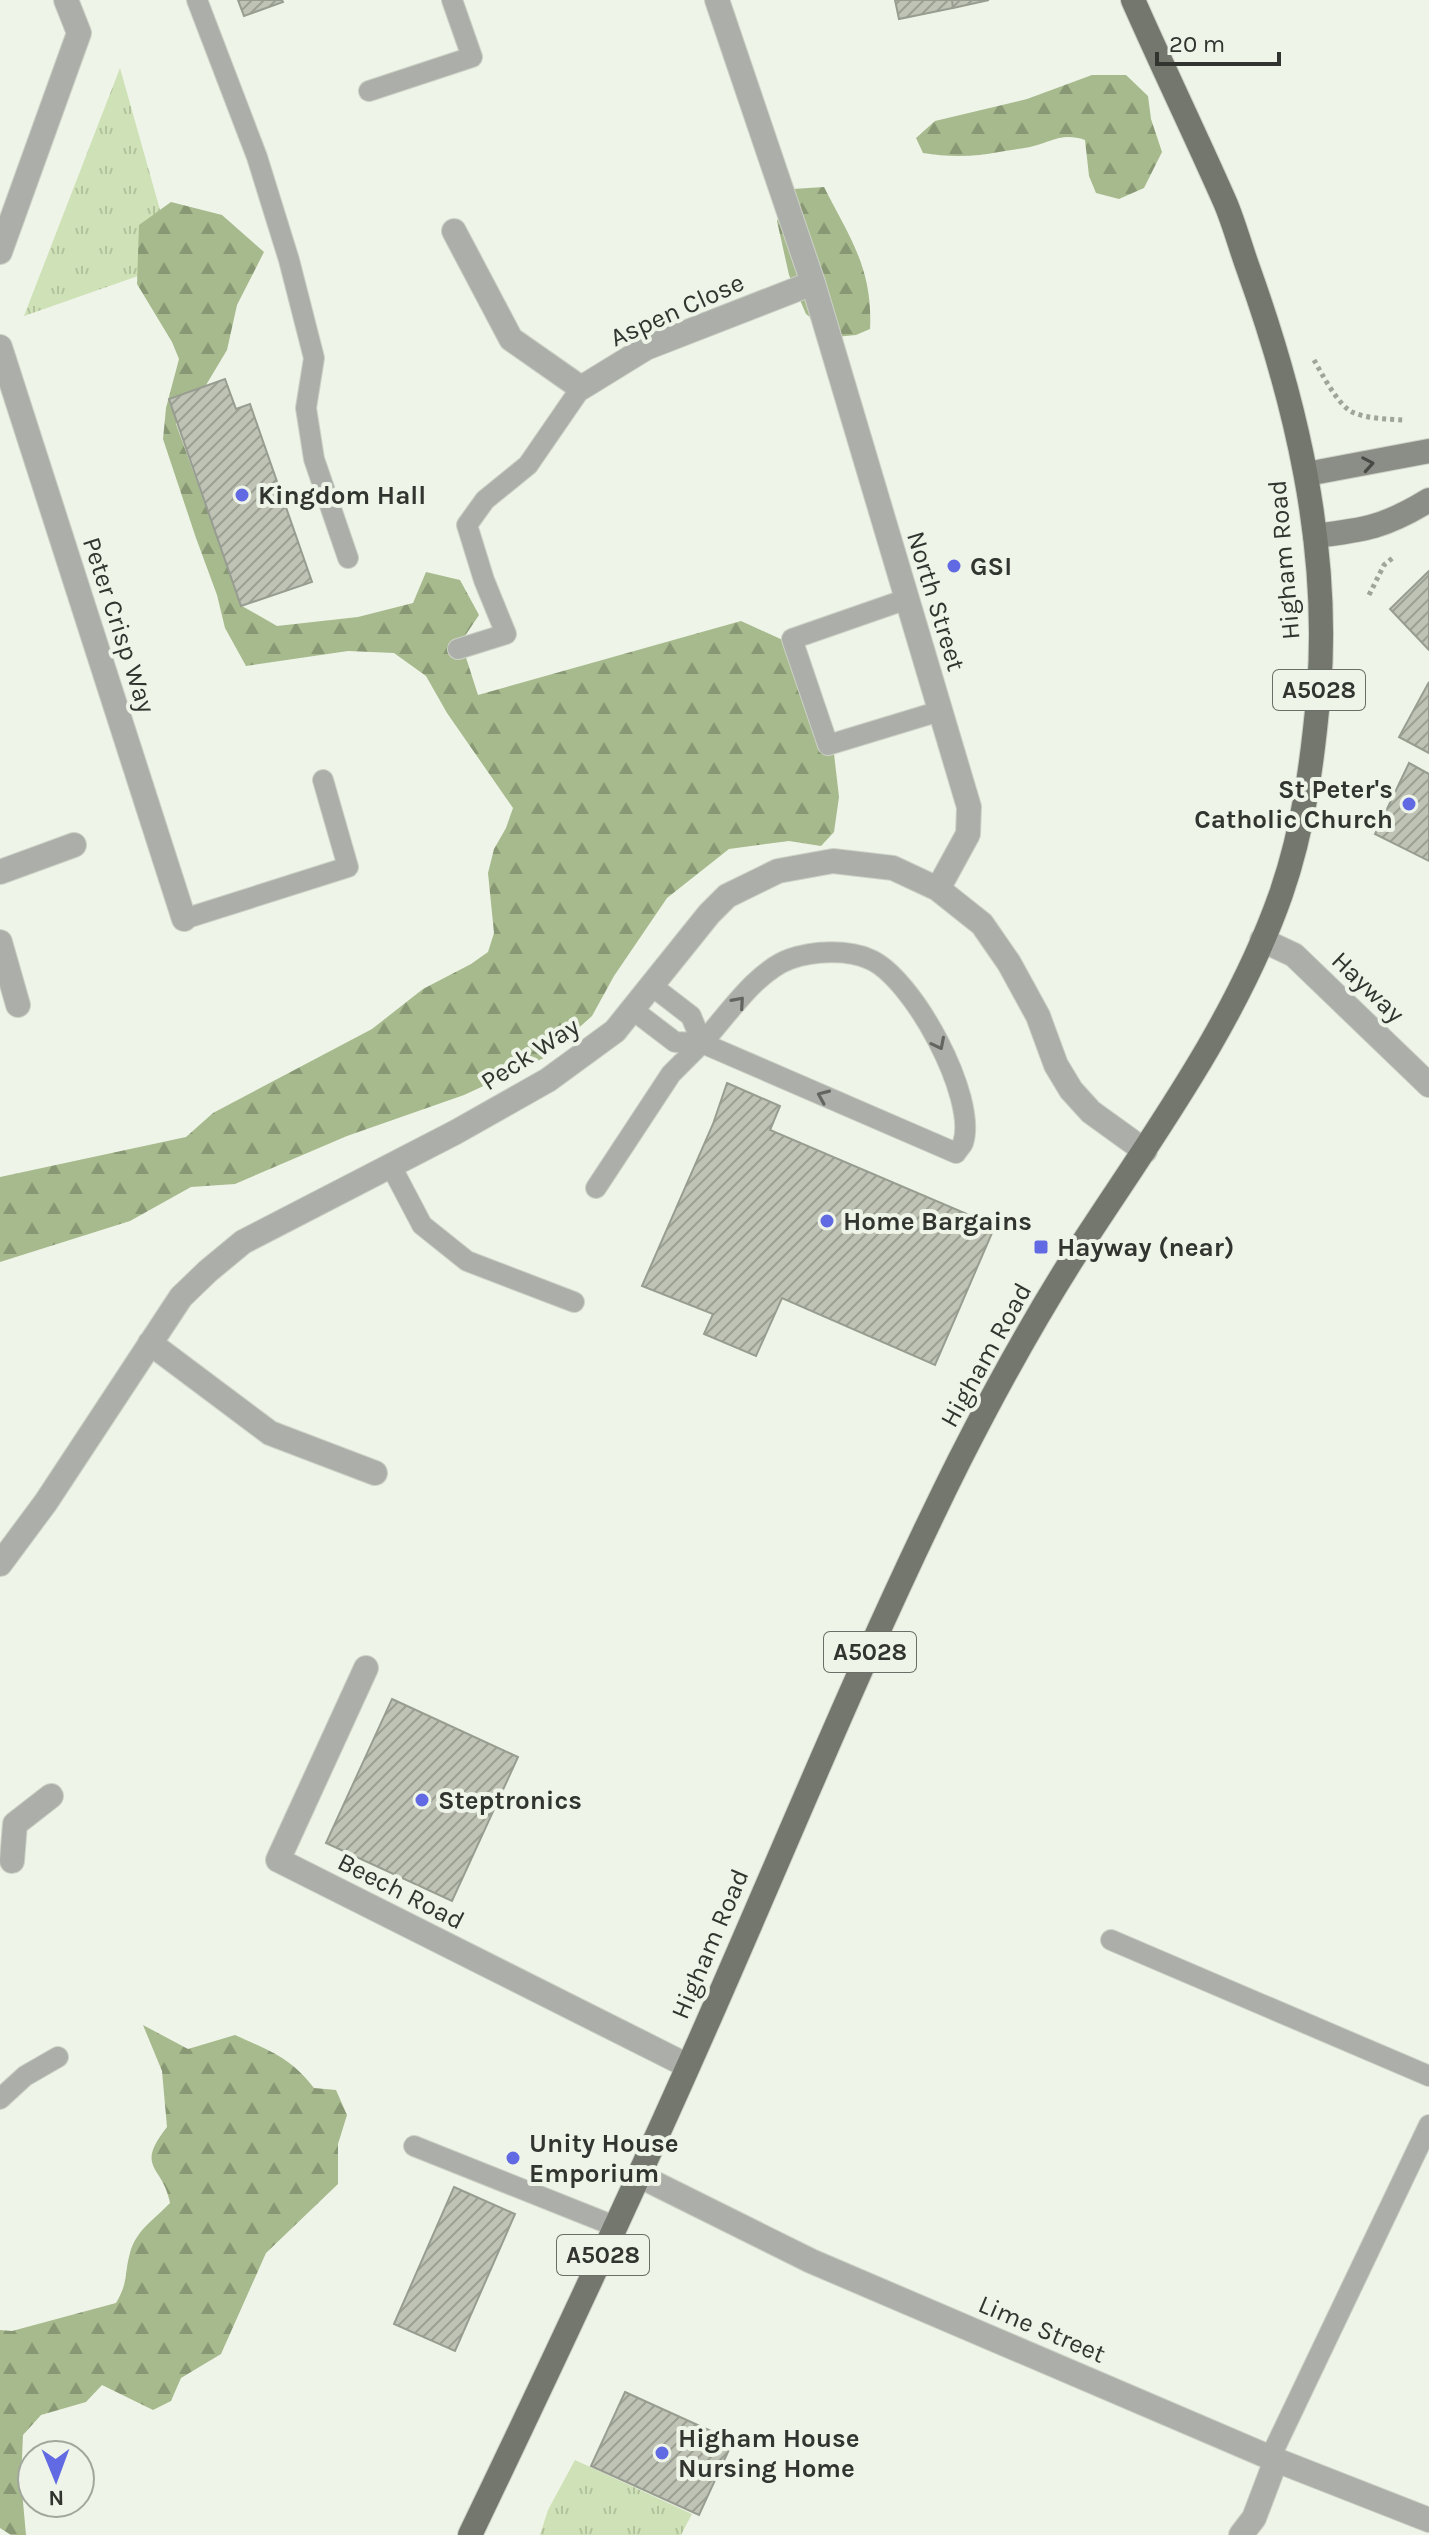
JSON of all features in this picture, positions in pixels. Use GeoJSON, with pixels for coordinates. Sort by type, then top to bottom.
{"type":"FeatureCollection","features":[{"type":"Feature","properties":{"kind":"main road","name":"Higham Road"},"geometry":{"type":"LineString","coordinates":[[470,2535],[617,2227],[784,1844],[959,1462],[1005,1372],[1204,1053],[1262,940],[1296,843],[1311,762],[1321,627],[1321,598],[1307,474],[1269,324],[1226,204],[1133,0]]}},
{"type":"Feature","properties":{"kind":"main road"},"geometry":{"type":"LineString","coordinates":[[1307,474],[1429,451]]}},
{"type":"Feature","properties":{"kind":"main road"},"geometry":{"type":"LineString","coordinates":[[1315,536],[1368,529],[1391,522],[1429,500]]}},
{"type":"Feature","properties":{"kind":"street"},"geometry":{"type":"LineString","coordinates":[[0,252],[79,33],[66,0]]}},
{"type":"Feature","properties":{"kind":"street","name":"North Street"},"geometry":{"type":"LineString","coordinates":[[717,0],[813,283],[969,807],[968,834],[938,889]]}},
{"type":"Feature","properties":{"kind":"street"},"geometry":{"type":"LineString","coordinates":[[454,231],[511,339],[581,388]]}},
{"type":"Feature","properties":{"kind":"street","name":"Aspen Close"},"geometry":{"type":"LineString","coordinates":[[581,388],[646,348],[813,283]]}},
{"type":"Feature","properties":{"kind":"street","name":"Peter Crisp Way"},"geometry":{"type":"LineString","coordinates":[[0,347],[184,919]]}},
{"type":"Feature","properties":{"kind":"street"},"geometry":{"type":"LineString","coordinates":[[0,872],[74,845]]}},
{"type":"Feature","properties":{"kind":"street","name":"Peck Way"},"geometry":{"type":"LineString","coordinates":[[0,1564],[46,1502],[181,1297],[243,1242],[548,1080],[615,1031],[727,896],[778,871],[833,861],[893,868],[938,889]]}},
{"type":"Feature","properties":{"kind":"street"},"geometry":{"type":"LineString","coordinates":[[938,889],[982,924],[1009,963],[1038,1016],[1056,1065],[1071,1090],[1091,1112],[1145,1151]]}},
{"type":"Feature","properties":{"kind":"street","name":"Hayway"},"geometry":{"type":"LineString","coordinates":[[1262,940],[1294,955],[1429,1085]]}},
{"type":"Feature","properties":{"kind":"street"},"geometry":{"type":"LineString","coordinates":[[0,942],[18,1005]]}},
{"type":"Feature","properties":{"kind":"street"},"geometry":{"type":"LineString","coordinates":[[150,1343],[270,1433],[375,1473]]}},
{"type":"Feature","properties":{"kind":"street","name":"Beech Road"},"geometry":{"type":"LineString","coordinates":[[366,1668],[278,1860],[688,2066]]}},
{"type":"Feature","properties":{"kind":"street"},"geometry":{"type":"LineString","coordinates":[[12,1861],[7,1818],[51,1796]]}},
{"type":"Feature","properties":{"kind":"street","name":"Lime Street"},"geometry":{"type":"LineString","coordinates":[[640,2176],[811,2261],[1273,2459],[1429,2520]]}},
{"type":"Feature","properties":{"kind":"street"},"geometry":{"type":"LineString","coordinates":[[1241,2535],[1254,2518],[1273,2459]]}},
{"type":"Feature","properties":{"kind":"lane"},"geometry":{"type":"LineString","coordinates":[[197,0],[257,157],[289,260],[314,358],[306,408],[314,459],[348,558]]}},
{"type":"Feature","properties":{"kind":"lane"},"geometry":{"type":"LineString","coordinates":[[369,91],[472,57],[452,0]]}},
{"type":"Feature","properties":{"kind":"lane"},"geometry":{"type":"LineString","coordinates":[[458,649],[506,634],[484,580],[467,525],[485,500],[528,465],[581,388]]}},
{"type":"Feature","properties":{"kind":"lane"},"geometry":{"type":"LineString","coordinates":[[907,599],[792,639],[828,745],[940,711]]}},
{"type":"Feature","properties":{"kind":"lane"},"geometry":{"type":"LineString","coordinates":[[184,919],[348,867],[323,780]]}},
{"type":"Feature","properties":{"kind":"lane"},"geometry":{"type":"LineString","coordinates":[[596,1188],[671,1074],[702,1043],[760,977],[790,959],[832,952],[870,959],[901,982],[936,1037],[954,1074],[963,1115],[963,1142],[956,1153],[702,1043],[675,1042],[633,1010]]}},
{"type":"Feature","properties":{"kind":"lane"},"geometry":{"type":"LineString","coordinates":[[652,986],[691,1016],[702,1043]]}},
{"type":"Feature","properties":{"kind":"lane"},"geometry":{"type":"LineString","coordinates":[[391,1166],[422,1225],[467,1261],[574,1302]]}},
{"type":"Feature","properties":{"kind":"lane"},"geometry":{"type":"LineString","coordinates":[[1111,1940],[1429,2076]]}},
{"type":"Feature","properties":{"kind":"lane"},"geometry":{"type":"LineString","coordinates":[[0,2099],[25,2076],[58,2057]]}},
{"type":"Feature","properties":{"kind":"lane"},"geometry":{"type":"LineString","coordinates":[[1273,2459],[1429,2125]]}},
{"type":"Feature","properties":{"kind":"lane"},"geometry":{"type":"LineString","coordinates":[[414,2146],[617,2227]]}},
{"type":"Feature","properties":{"kind":"path"},"geometry":{"type":"LineString","coordinates":[[1369,595],[1384,565],[1405,548]]}},
{"type":"Feature","properties":{"kind":"green space"},"geometry":{"type":"Polygon","coordinates":[[[120,68],[175,263],[24,316],[120,68]]]}},
{"type":"Feature","properties":{"kind":"green space"},"geometry":{"type":"Polygon","coordinates":[[[1092,75],[1126,75],[1148,96],[1151,119],[1162,152],[1144,188],[1119,199],[1096,193],[1089,176],[1085,140],[1063,137],[1026,148],[961,156],[923,153],[916,138],[935,121],[1027,99],[1092,75]]]}},
{"type":"Feature","properties":{"kind":"green space"},"geometry":{"type":"Polygon","coordinates":[[[824,187],[858,255],[868,289],[870,329],[856,335],[835,337],[806,314],[789,275],[777,221],[793,189],[824,187]]]}},
{"type":"Feature","properties":{"kind":"green space"},"geometry":{"type":"Polygon","coordinates":[[[171,202],[222,215],[264,252],[237,305],[227,350],[206,385],[183,405],[176,424],[242,606],[277,626],[358,617],[413,603],[426,572],[460,580],[479,615],[461,642],[478,695],[741,621],[785,641],[808,668],[830,719],[839,797],[834,832],[821,846],[789,841],[729,849],[667,898],[614,976],[592,1016],[546,1057],[464,1095],[347,1136],[235,1184],[191,1187],[130,1221],[0,1262],[0,1177],[186,1137],[213,1113],[372,1029],[423,989],[471,964],[488,952],[494,933],[488,873],[494,849],[513,808],[447,713],[426,676],[394,653],[348,651],[246,666],[225,628],[217,595],[163,439],[166,408],[179,359],[137,284],[139,225],[171,202]]]}},
{"type":"Feature","properties":{"kind":"green space"},"geometry":{"type":"Polygon","coordinates":[[[143,2025],[188,2049],[235,2035],[288,2062],[314,2088],[336,2090],[347,2115],[338,2144],[338,2184],[266,2253],[221,2354],[181,2378],[171,2401],[153,2410],[102,2385],[86,2402],[41,2415],[23,2439],[16,2439],[16,2519],[25,2519],[26,2535],[11,2535],[0,2528],[0,2330],[12,2331],[116,2303],[123,2289],[133,2245],[146,2226],[170,2203],[152,2159],[157,2141],[167,2127],[162,2071],[143,2025]]]}},
{"type":"Feature","properties":{"kind":"green space"},"geometry":{"type":"Polygon","coordinates":[[[575,2460],[692,2514],[681,2535],[540,2535],[548,2510],[575,2460]]]}},
{"type":"Feature","properties":{"kind":"building"},"geometry":{"type":"Polygon","coordinates":[[[238,0],[282,0],[283,2],[244,16],[238,0]]]}},
{"type":"Feature","properties":{"kind":"building"},"geometry":{"type":"Polygon","coordinates":[[[895,0],[952,0],[953,8],[899,19],[895,0]]]}},
{"type":"Feature","properties":{"kind":"building"},"geometry":{"type":"Polygon","coordinates":[[[952,0],[989,0],[953,8],[952,0]]]}},
{"type":"Feature","properties":{"kind":"building","name":"Kingdom Hall"},"geometry":{"type":"Polygon","coordinates":[[[225,379],[236,409],[250,404],[312,582],[241,606],[169,399],[225,379]]]}},
{"type":"Feature","properties":{"kind":"building"},"geometry":{"type":"Polygon","coordinates":[[[1429,571],[1429,650],[1390,609],[1429,571]]]}},
{"type":"Feature","properties":{"kind":"building"},"geometry":{"type":"Polygon","coordinates":[[[1429,682],[1429,753],[1399,737],[1429,682]]]}},
{"type":"Feature","properties":{"kind":"building","name":"St Peter's Catholic Church"},"geometry":{"type":"Polygon","coordinates":[[[1409,763],[1429,774],[1429,861],[1375,834],[1409,763]]]}},
{"type":"Feature","properties":{"kind":"building","name":"Home Bargains"},"geometry":{"type":"Polygon","coordinates":[[[727,1083],[780,1106],[770,1130],[995,1226],[935,1365],[782,1298],[756,1356],[704,1334],[713,1314],[642,1286],[713,1124],[727,1083]]]}},
{"type":"Feature","properties":{"kind":"building","name":"Steptronics"},"geometry":{"type":"Polygon","coordinates":[[[392,1699],[518,1757],[452,1901],[326,1843],[392,1699]]]}},
{"type":"Feature","properties":{"kind":"building"},"geometry":{"type":"Polygon","coordinates":[[[454,2187],[515,2214],[455,2351],[394,2324],[454,2187]]]}},
{"type":"Feature","properties":{"kind":"building","name":"Higham House Nursing Home"},"geometry":{"type":"Polygon","coordinates":[[[625,2392],[733,2441],[699,2515],[591,2466],[625,2392]]]}},
{"type":"Feature","properties":{"kind":"place","name":"Kingdom Hall"},"geometry":{"type":"Point","coordinates":[242,495]}},
{"type":"Feature","properties":{"kind":"place","name":"GSI"},"geometry":{"type":"Point","coordinates":[954,566]}},
{"type":"Feature","properties":{"kind":"place","name":"St Peter's Catholic Church"},"geometry":{"type":"Point","coordinates":[1409,804]}},
{"type":"Feature","properties":{"kind":"place","name":"Home Bargains"},"geometry":{"type":"Point","coordinates":[827,1221]}},
{"type":"Feature","properties":{"kind":"place","name":"Hayway (near)"},"geometry":{"type":"Point","coordinates":[1041,1247]}},
{"type":"Feature","properties":{"kind":"place","name":"Steptronics"},"geometry":{"type":"Point","coordinates":[422,1800]}},
{"type":"Feature","properties":{"kind":"place","name":"Unity House Emporium"},"geometry":{"type":"Point","coordinates":[513,2158]}},
{"type":"Feature","properties":{"kind":"place","name":"Higham House Nursing Home"},"geometry":{"type":"Point","coordinates":[662,2453]}}]}
